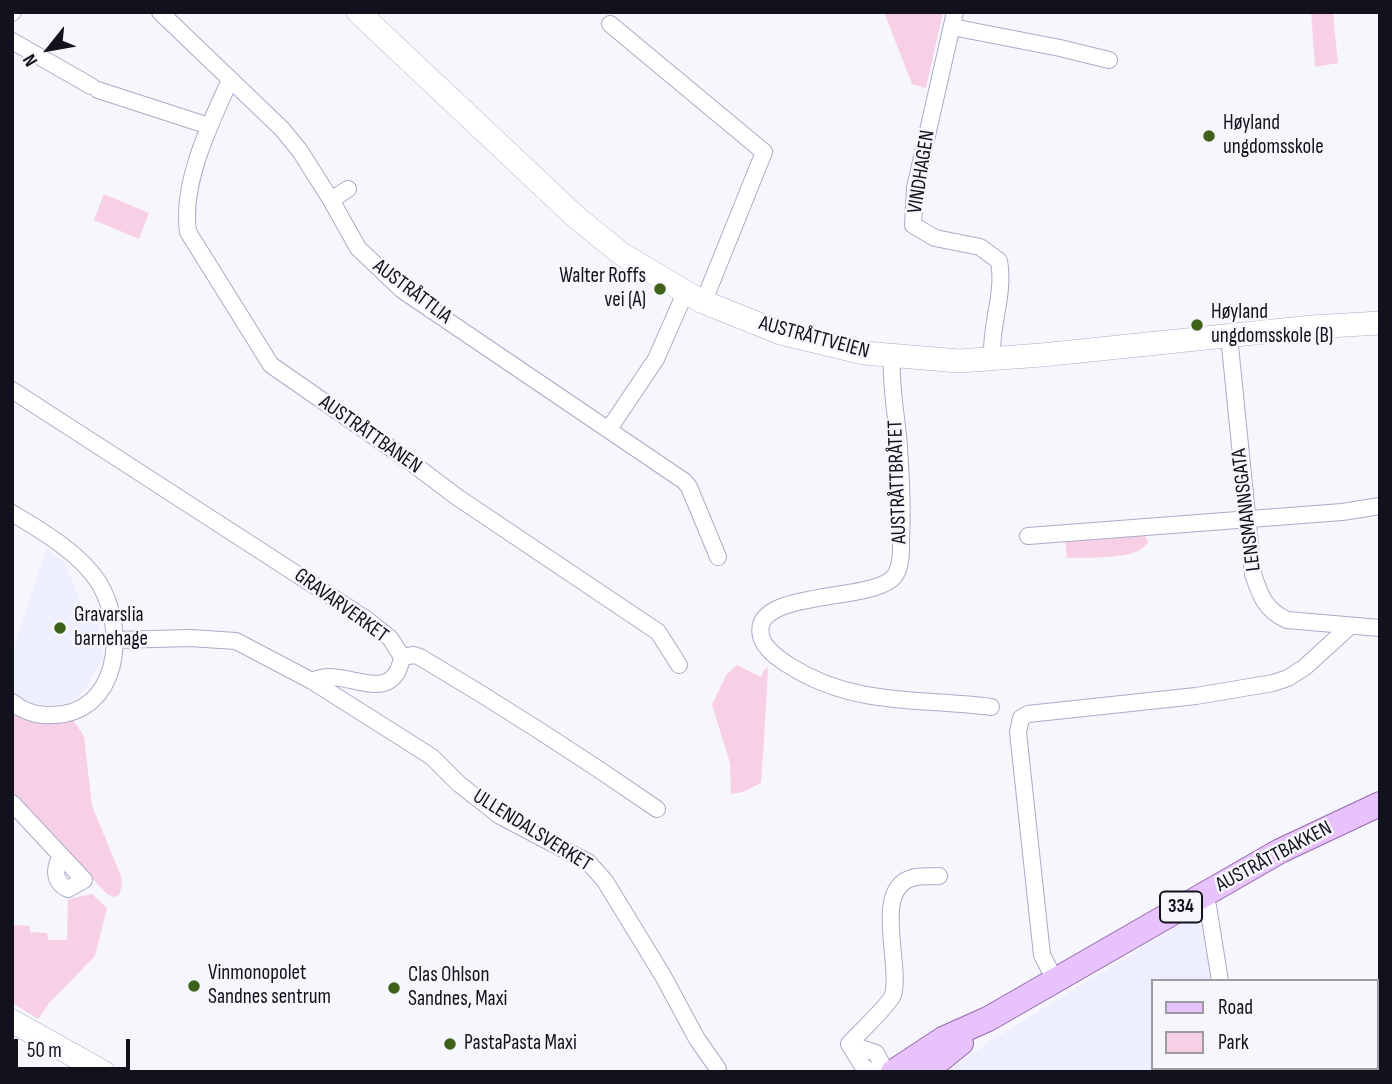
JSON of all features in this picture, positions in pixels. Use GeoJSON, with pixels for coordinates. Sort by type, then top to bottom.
{"type":"FeatureCollection","features":[{"type":"Feature","properties":{"kind":"main road","name":"AUSTRÅTTVEIEN"},"geometry":{"type":"LineString","coordinates":[[358,12],[577,218],[623,255],[693,297],[800,339],[837,349],[892,357],[959,361],[1312,327],[1380,323]]}},
{"type":"Feature","properties":{"kind":"main road","name":"AUSTRÅTTBAKKEN"},"geometry":{"type":"LineString","coordinates":[[893,1072],[943,1039],[988,1019],[1280,851],[1380,804]]}},
{"type":"Feature","properties":{"kind":"main road","name":"AUSTRÅTTBAKKEN"},"geometry":{"type":"LineString","coordinates":[[925,1072],[988,1019]]}},
{"type":"Feature","properties":{"kind":"main road"},"geometry":{"type":"LineString","coordinates":[[12,1021],[103,1072]]}},
{"type":"Feature","properties":{"kind":"main road"},"geometry":{"type":"LineString","coordinates":[[12,1031],[75,1072]]}},
{"type":"Feature","properties":{"kind":"street"},"geometry":{"type":"LineString","coordinates":[[160,12],[230,80]]}},
{"type":"Feature","properties":{"kind":"street"},"geometry":{"type":"LineString","coordinates":[[953,19],[1109,60]]}},
{"type":"Feature","properties":{"kind":"street","name":"VINDHAGEN"},"geometry":{"type":"LineString","coordinates":[[953,19],[915,187],[914,225],[934,238],[980,247],[999,261],[1002,282],[993,322],[992,359]]}},
{"type":"Feature","properties":{"kind":"street"},"geometry":{"type":"LineString","coordinates":[[609,429],[693,297],[708,291],[764,152],[610,24]]}},
{"type":"Feature","properties":{"kind":"street"},"geometry":{"type":"LineString","coordinates":[[12,41],[95,88],[209,126]]}},
{"type":"Feature","properties":{"kind":"street","name":"AUSTRÅTTBANEN"},"geometry":{"type":"LineString","coordinates":[[230,80],[209,126],[187,200],[188,232],[271,365],[457,497],[658,632],[679,665]]}},
{"type":"Feature","properties":{"kind":"street","name":"AUSTRÅTTLIA"},"geometry":{"type":"LineString","coordinates":[[230,80],[282,128],[300,151],[358,248],[402,290],[684,481],[718,557]]}},
{"type":"Feature","properties":{"kind":"street"},"geometry":{"type":"LineString","coordinates":[[331,200],[348,189]]}},
{"type":"Feature","properties":{"kind":"street","name":"LENSMANNSGATA"},"geometry":{"type":"LineString","coordinates":[[1229,336],[1253,573],[1266,606],[1274,614],[1287,620],[1380,628]]}},
{"type":"Feature","properties":{"kind":"street","name":"AUSTRÅTTBRÅTET"},"geometry":{"type":"LineString","coordinates":[[892,357],[902,528],[900,564],[895,576],[880,587],[799,601],[777,609],[761,625],[761,636],[777,658],[809,678],[849,693],[991,707]]}},
{"type":"Feature","properties":{"kind":"street","name":"GRAVARVERKET"},"geometry":{"type":"LineString","coordinates":[[12,390],[366,619],[390,638],[402,657],[396,673],[381,684],[369,685],[326,677],[312,681],[236,641],[190,638],[116,640]]}},
{"type":"Feature","properties":{"kind":"street"},"geometry":{"type":"LineString","coordinates":[[1028,536],[1342,512],[1380,506]]}},
{"type":"Feature","properties":{"kind":"street"},"geometry":{"type":"LineString","coordinates":[[12,513],[42,531],[87,567],[108,602],[116,640],[114,662],[108,679],[90,702],[70,715],[43,716],[20,709],[12,702]]}},
{"type":"Feature","properties":{"kind":"street"},"geometry":{"type":"LineString","coordinates":[[1055,980],[1042,954],[1018,732],[1021,718],[1028,714],[1196,696],[1273,683],[1288,678],[1305,667],[1350,626]]}},
{"type":"Feature","properties":{"kind":"street"},"geometry":{"type":"LineString","coordinates":[[402,657],[420,657],[491,699],[657,809]]}},
{"type":"Feature","properties":{"kind":"street","name":"ULLENDALSVERKET"},"geometry":{"type":"LineString","coordinates":[[312,681],[432,757],[459,784],[500,816],[588,862],[605,881],[663,976],[697,1039],[718,1069]]}},
{"type":"Feature","properties":{"kind":"street"},"geometry":{"type":"LineString","coordinates":[[12,803],[83,880]]}},
{"type":"Feature","properties":{"kind":"street"},"geometry":{"type":"LineString","coordinates":[[849,1044],[892,999],[896,984],[889,922],[892,905],[901,884],[912,878],[939,876]]}},
{"type":"Feature","properties":{"kind":"street"},"geometry":{"type":"LineString","coordinates":[[1208,906],[1220,979]]}},
{"type":"Feature","properties":{"kind":"street"},"geometry":{"type":"LineString","coordinates":[[849,1044],[862,1065],[870,1072]]}},
{"type":"Feature","properties":{"kind":"street"},"geometry":{"type":"LineString","coordinates":[[849,1044],[876,1053],[886,1072]]}},
{"type":"Feature","properties":{"kind":"shaded area","name":"Gravarslia barnehage"},"geometry":{"type":"Polygon","coordinates":[[[46,548],[65,563],[84,612],[96,610],[104,656],[84,691],[68,703],[48,706],[25,701],[12,692],[12,644],[15,643],[46,548]]]}},
{"type":"Feature","properties":{"kind":"shaded area"},"geometry":{"type":"Polygon","coordinates":[[[1200,912],[1207,915],[1216,979],[1150,979],[1150,1070],[1229,1072],[947,1072],[990,1041],[1200,912]]]}},
{"type":"Feature","properties":{"kind":"green space"},"geometry":{"type":"Polygon","coordinates":[[[884,12],[943,12],[926,88],[912,84],[884,12]]]}},
{"type":"Feature","properties":{"kind":"green space"},"geometry":{"type":"Polygon","coordinates":[[[1311,12],[1333,12],[1338,63],[1315,67],[1311,12]]]}},
{"type":"Feature","properties":{"kind":"green space"},"geometry":{"type":"Polygon","coordinates":[[[104,194],[149,213],[139,239],[94,220],[104,194]]]}},
{"type":"Feature","properties":{"kind":"green space"},"geometry":{"type":"Polygon","coordinates":[[[1139,534],[1146,537],[1148,542],[1134,552],[1111,557],[1067,558],[1065,540],[1139,534]]]}},
{"type":"Feature","properties":{"kind":"green space"},"geometry":{"type":"Polygon","coordinates":[[[737,665],[761,677],[768,667],[761,783],[743,792],[731,794],[730,763],[712,705],[726,675],[737,665]]]}},
{"type":"Feature","properties":{"kind":"green space"},"geometry":{"type":"Polygon","coordinates":[[[12,710],[42,721],[73,720],[84,736],[92,806],[121,876],[119,895],[114,897],[107,894],[12,794],[12,710]]]}},
{"type":"Feature","properties":{"kind":"green space"},"geometry":{"type":"Polygon","coordinates":[[[92,894],[107,908],[95,956],[50,1002],[38,1019],[12,1003],[12,925],[30,926],[30,932],[47,933],[48,940],[67,940],[68,899],[92,894]]]}},
{"type":"Feature","properties":{"kind":"place","name":"Høyland ungdomsskole"},"geometry":{"type":"Point","coordinates":[1209,136]}},
{"type":"Feature","properties":{"kind":"place","name":"Walter Roffs vei (A)"},"geometry":{"type":"Point","coordinates":[660,289]}},
{"type":"Feature","properties":{"kind":"place","name":"Høyland ungdomsskole (B)"},"geometry":{"type":"Point","coordinates":[1197,325]}},
{"type":"Feature","properties":{"kind":"place","name":"Gravarslia barnehage"},"geometry":{"type":"Point","coordinates":[60,628]}},
{"type":"Feature","properties":{"kind":"place","name":"Vinmonopolet Sandnes sentrum"},"geometry":{"type":"Point","coordinates":[194,986]}},
{"type":"Feature","properties":{"kind":"place","name":"Clas Ohlson Sandnes, Maxi"},"geometry":{"type":"Point","coordinates":[394,988]}},
{"type":"Feature","properties":{"kind":"place","name":"PastaPasta Maxi"},"geometry":{"type":"Point","coordinates":[450,1044]}}]}
